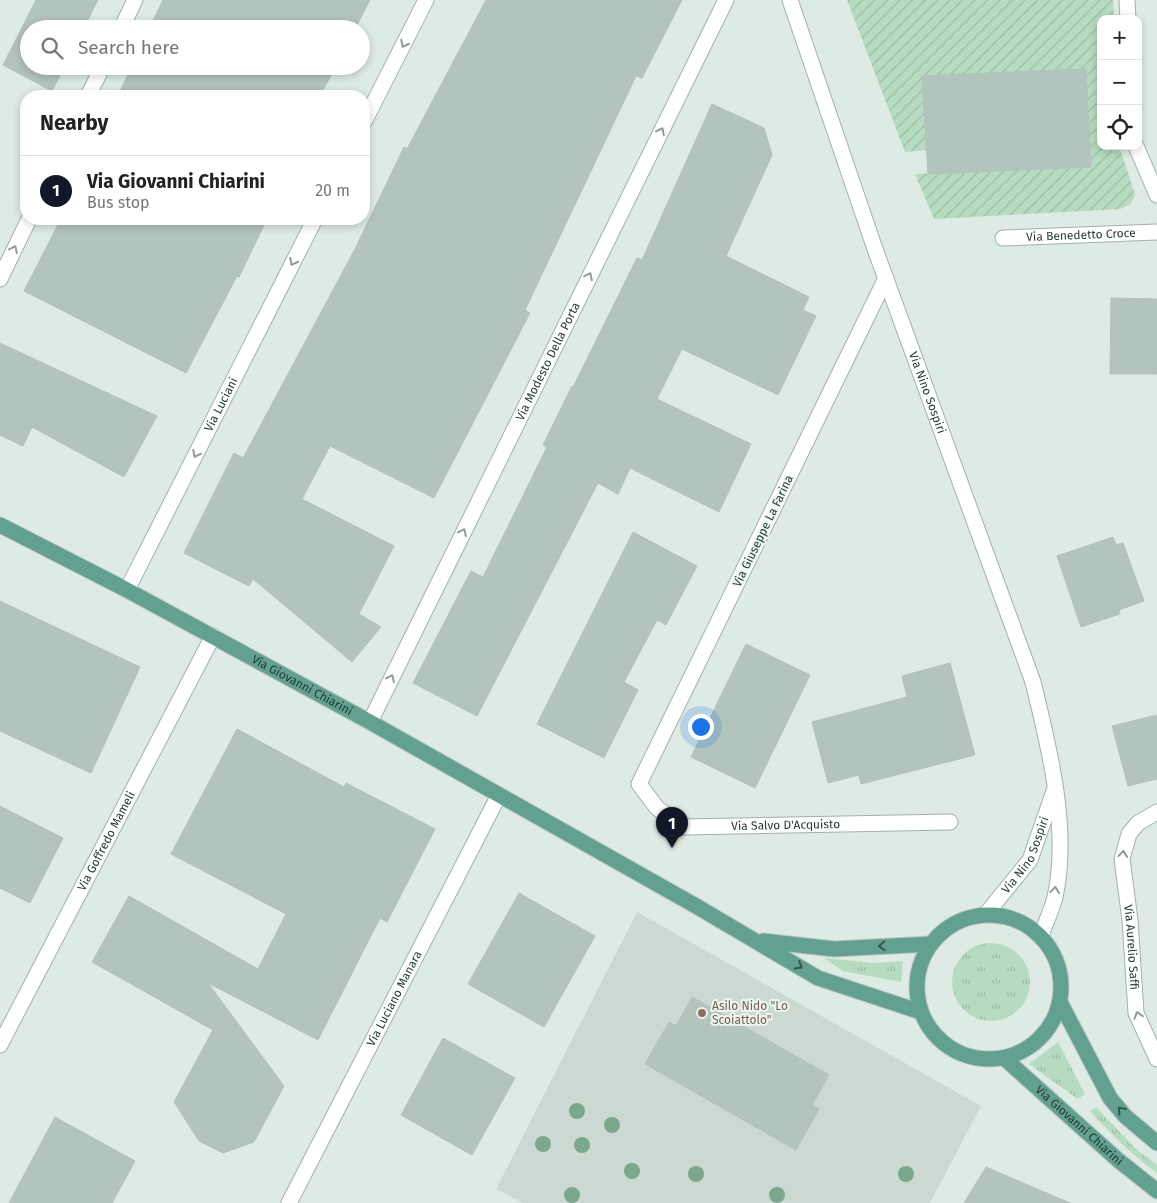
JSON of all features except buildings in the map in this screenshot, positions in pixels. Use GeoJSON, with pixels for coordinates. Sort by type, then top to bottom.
{"type":"FeatureCollection","features":[{"type":"Feature","properties":{"kind":"main road","name":"Via Giovanni Chiarini"},"geometry":{"type":"LineString","coordinates":[[0,525],[127,590],[370,722],[758,941],[818,978],[922,1012]]}},
{"type":"Feature","properties":{"kind":"main road"},"geometry":{"type":"LineString","coordinates":[[986,914],[1006,917],[1025,924],[1041,936],[1052,951],[1059,967],[1062,984],[1060,1002],[1055,1018],[1046,1032],[1027,1048],[1004,1058],[975,1057],[948,1046],[928,1025],[922,1012],[917,989],[920,965],[931,944],[946,929],[965,919],[986,914]]}},
{"type":"Feature","properties":{"kind":"main road","name":"Via Giovanni Chiarini"},"geometry":{"type":"LineString","coordinates":[[758,941],[834,949],[931,944]]}},
{"type":"Feature","properties":{"kind":"main road"},"geometry":{"type":"LineString","coordinates":[[1060,1002],[1110,1098],[1125,1116],[1157,1143]]}},
{"type":"Feature","properties":{"kind":"main road","name":"Via Giovanni Chiarini"},"geometry":{"type":"LineString","coordinates":[[1004,1058],[1118,1160],[1157,1191]]}},
{"type":"Feature","properties":{"kind":"street"},"geometry":{"type":"LineString","coordinates":[[125,20],[134,0]]}},
{"type":"Feature","properties":{"kind":"street"},"geometry":{"type":"LineString","coordinates":[[370,110],[426,0]]}},
{"type":"Feature","properties":{"kind":"street","name":"Via Modesto Della Porta"},"geometry":{"type":"LineString","coordinates":[[370,722],[726,0]]}},
{"type":"Feature","properties":{"kind":"street","name":"Via Nino Sospiri"},"geometry":{"type":"LineString","coordinates":[[790,0],[886,278],[1027,663],[1041,716],[1055,788],[1059,847],[1055,896],[1041,936]]}},
{"type":"Feature","properties":{"kind":"street"},"geometry":{"type":"LineString","coordinates":[[1127,0],[1128,15]]}},
{"type":"Feature","properties":{"kind":"street"},"geometry":{"type":"LineString","coordinates":[[91,90],[98,75]]}},
{"type":"Feature","properties":{"kind":"street"},"geometry":{"type":"LineString","coordinates":[[1138,150],[1157,195]]}},
{"type":"Feature","properties":{"kind":"street"},"geometry":{"type":"LineString","coordinates":[[0,279],[26,225]]}},
{"type":"Feature","properties":{"kind":"street","name":"Via Luciani"},"geometry":{"type":"LineString","coordinates":[[127,590],[312,225]]}},
{"type":"Feature","properties":{"kind":"street","name":"Via Benedetto Croce"},"geometry":{"type":"LineString","coordinates":[[1003,238],[1157,232]]}},
{"type":"Feature","properties":{"kind":"street","name":"Via Giuseppe La Farina"},"geometry":{"type":"LineString","coordinates":[[639,784],[886,278]]}},
{"type":"Feature","properties":{"kind":"street","name":"Via Goffredo Mameli"},"geometry":{"type":"LineString","coordinates":[[0,1045],[213,636]]}},
{"type":"Feature","properties":{"kind":"street","name":"Via Salvo D'Acquisto"},"geometry":{"type":"LineString","coordinates":[[639,784],[657,808],[683,827],[950,822]]}},
{"type":"Feature","properties":{"kind":"street","name":"Via Nino Sospiri"},"geometry":{"type":"LineString","coordinates":[[986,914],[1030,860],[1055,788]]}},
{"type":"Feature","properties":{"kind":"street","name":"Via Luciano Manara"},"geometry":{"type":"LineString","coordinates":[[289,1203],[499,795]]}},
{"type":"Feature","properties":{"kind":"street","name":"Via Aurelio Saffi"},"geometry":{"type":"LineString","coordinates":[[1157,812],[1138,823],[1129,834],[1124,846],[1122,859],[1130,920],[1136,1013],[1157,1059]]}},
{"type":"Feature","properties":{"kind":"shaded area","name":"Asilo Nido \"Lo Scoiattolo\""},"geometry":{"type":"Polygon","coordinates":[[[637,912],[981,1106],[930,1203],[523,1203],[496,1189],[637,912]]]}},
{"type":"Feature","properties":{"kind":"green space"},"geometry":{"type":"Polygon","coordinates":[[[847,0],[1113,0],[1114,15],[1097,15],[1097,150],[1120,150],[1135,194],[1131,204],[1120,209],[934,219],[915,174],[1091,167],[1086,69],[923,77],[927,150],[905,152],[847,0]]]}},
{"type":"Feature","properties":{"kind":"green space"},"geometry":{"type":"Polygon","coordinates":[[[991,943],[1006,946],[1018,955],[1027,967],[1030,982],[1027,997],[1018,1009],[1006,1018],[991,1021],[976,1018],[964,1009],[955,997],[952,982],[955,967],[964,955],[976,946],[991,943]]]}},
{"type":"Feature","properties":{"kind":"green space"},"geometry":{"type":"Polygon","coordinates":[[[824,958],[874,963],[903,961],[901,982],[843,971],[824,958]]]}},
{"type":"Feature","properties":{"kind":"green space"},"geometry":{"type":"Polygon","coordinates":[[[1058,1042],[1085,1094],[1078,1099],[1029,1064],[1058,1042]]]}},
{"type":"Feature","properties":{"kind":"green space"},"geometry":{"type":"Polygon","coordinates":[[[1096,1107],[1136,1149],[1157,1165],[1157,1173],[1122,1144],[1090,1111],[1096,1107]]]}},
{"type":"Feature","properties":{"kind":"place","name":"Via Giovanni Chiarini"},"geometry":{"type":"Point","coordinates":[672,848]}},
{"type":"Feature","properties":{"kind":"place","name":"Asilo Nido \"Lo Scoiattolo\""},"geometry":{"type":"Point","coordinates":[702,1013]}}]}
